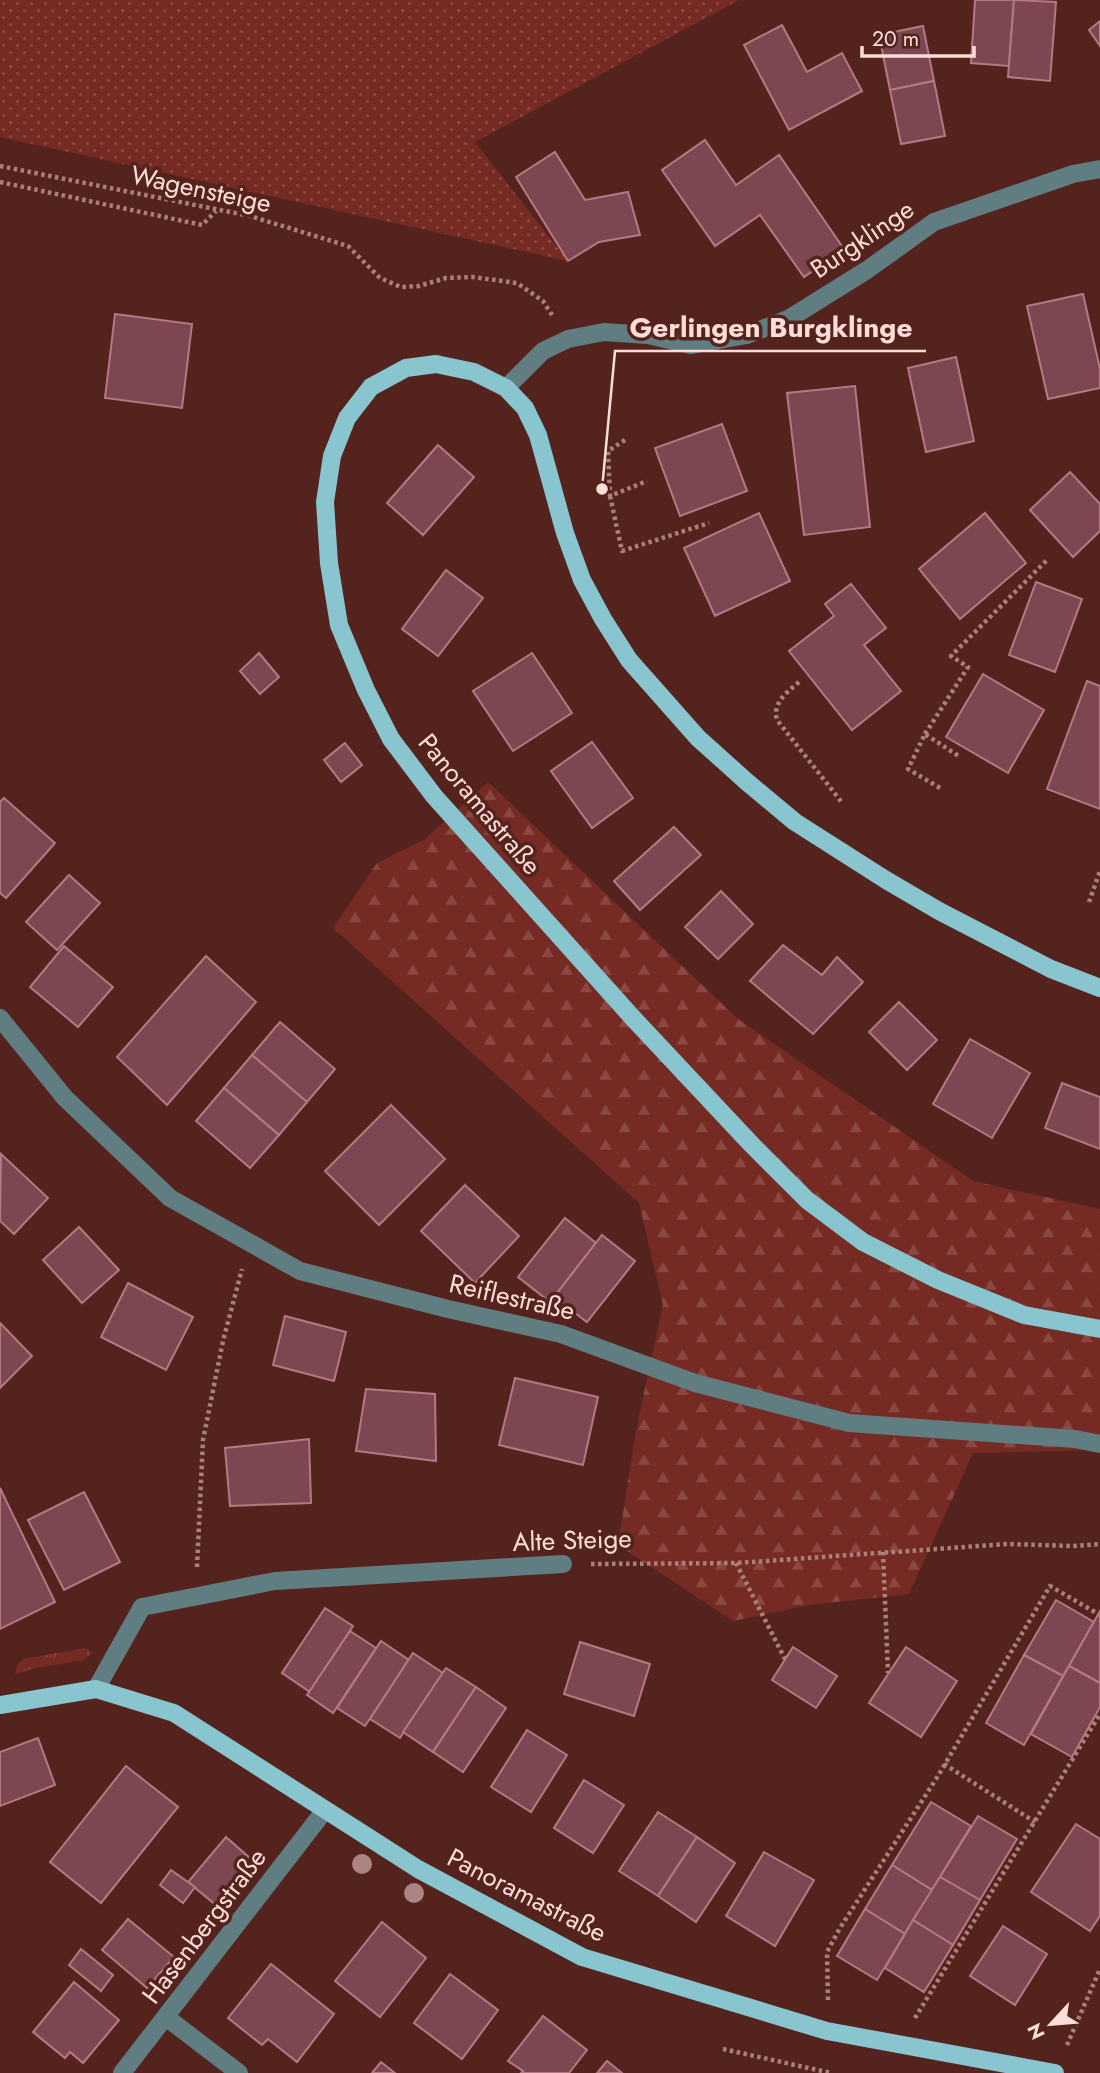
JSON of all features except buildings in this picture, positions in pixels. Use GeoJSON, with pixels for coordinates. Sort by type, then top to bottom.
{"type":"FeatureCollection","features":[{"type":"Feature","properties":{"kind":"main road","name":"Panoramastraße"},"geometry":{"type":"LineString","coordinates":[[1100,988],[1051,969],[939,911],[886,880],[795,822],[698,738],[629,660],[603,619],[582,580],[565,533],[538,435],[525,408],[506,388],[474,372],[436,364],[406,368],[371,387],[347,418],[332,456],[325,502],[329,564],[339,625],[366,690],[391,739],[434,796],[632,1017],[807,1200],[863,1242],[938,1280],[1024,1315],[1100,1329]]}},
{"type":"Feature","properties":{"kind":"main road","name":"Panoramastraße"},"geometry":{"type":"LineString","coordinates":[[96,1689],[174,1713],[418,1869],[582,1957],[827,2031],[1055,2073]]}},
{"type":"Feature","properties":{"kind":"main road"},"geometry":{"type":"LineString","coordinates":[[0,1705],[96,1689]]}},
{"type":"Feature","properties":{"kind":"street","name":"Burgklinge"},"geometry":{"type":"LineString","coordinates":[[506,388],[543,351],[568,339],[604,332],[648,335],[691,345],[747,335],[790,318],[867,271],[934,222],[1073,174],[1100,169]]}},
{"type":"Feature","properties":{"kind":"street","name":"Reiflestraße"},"geometry":{"type":"LineString","coordinates":[[0,1018],[65,1098],[170,1198],[300,1271],[448,1310],[561,1334],[695,1382],[849,1423],[1075,1439],[1100,1444]]}},
{"type":"Feature","properties":{"kind":"street","name":"Alte Steige"},"geometry":{"type":"LineString","coordinates":[[96,1689],[142,1607],[275,1581],[563,1564]]}},
{"type":"Feature","properties":{"kind":"street","name":"Hasenbergstraße"},"geometry":{"type":"LineString","coordinates":[[122,2073],[325,1810]]}},
{"type":"Feature","properties":{"kind":"street"},"geometry":{"type":"LineString","coordinates":[[167,2018],[239,2073]]}},
{"type":"Feature","properties":{"kind":"path","name":"Wagensteige"},"geometry":{"type":"LineString","coordinates":[[0,166],[250,216],[348,246],[380,278],[401,287],[419,286],[446,278],[473,277],[517,284],[543,301],[568,339]]}},
{"type":"Feature","properties":{"kind":"path"},"geometry":{"type":"LineString","coordinates":[[0,182],[202,225],[217,210]]}},
{"type":"Feature","properties":{"kind":"path"},"geometry":{"type":"LineString","coordinates":[[625,440],[608,452],[610,496],[622,551],[709,523]]}},
{"type":"Feature","properties":{"kind":"path"},"geometry":{"type":"LineString","coordinates":[[610,496],[647,481]]}},
{"type":"Feature","properties":{"kind":"path"},"geometry":{"type":"LineString","coordinates":[[940,788],[908,769],[925,734],[968,667],[951,656],[1047,560]]}},
{"type":"Feature","properties":{"kind":"path"},"geometry":{"type":"LineString","coordinates":[[799,682],[778,704],[775,713],[777,720],[843,804]]}},
{"type":"Feature","properties":{"kind":"path"},"geometry":{"type":"LineString","coordinates":[[925,734],[960,757]]}},
{"type":"Feature","properties":{"kind":"path"},"geometry":{"type":"LineString","coordinates":[[1088,902],[1100,871]]}},
{"type":"Feature","properties":{"kind":"path"},"geometry":{"type":"LineString","coordinates":[[195,1596],[203,1440],[223,1341],[250,1242]]}},
{"type":"Feature","properties":{"kind":"path","name":"Alte Steige"},"geometry":{"type":"LineString","coordinates":[[563,1564],[736,1563],[1008,1544],[1100,1544]]}},
{"type":"Feature","properties":{"kind":"path"},"geometry":{"type":"LineString","coordinates":[[883,1552],[888,1673]]}},
{"type":"Feature","properties":{"kind":"path"},"geometry":{"type":"LineString","coordinates":[[736,1563],[785,1659]]}},
{"type":"Feature","properties":{"kind":"path"},"geometry":{"type":"LineString","coordinates":[[828,2000],[827,1952],[1050,1586],[1100,1615]]}},
{"type":"Feature","properties":{"kind":"path"},"geometry":{"type":"LineString","coordinates":[[915,2018],[1100,1714]]}},
{"type":"Feature","properties":{"kind":"path"},"geometry":{"type":"LineString","coordinates":[[944,1764],[1035,1822]]}},
{"type":"Feature","properties":{"kind":"path"},"geometry":{"type":"LineString","coordinates":[[1067,2045],[1100,1969]]}},
{"type":"Feature","properties":{"kind":"path"},"geometry":{"type":"LineString","coordinates":[[723,2049],[831,2073]]}},
{"type":"Feature","properties":{"kind":"green space"},"geometry":{"type":"Polygon","coordinates":[[[0,0],[739,0],[475,142],[568,261],[0,137],[0,0]]]}},
{"type":"Feature","properties":{"kind":"green space"},"geometry":{"type":"Polygon","coordinates":[[[488,782],[738,1019],[973,1181],[1100,1209],[1100,1450],[973,1453],[909,1594],[809,1605],[733,1621],[618,1545],[636,1430],[663,1305],[639,1203],[333,928],[377,863],[425,839],[488,782]]]}},
{"type":"Feature","properties":{"kind":"green space"},"geometry":{"type":"Polygon","coordinates":[[[85,1648],[92,1652],[84,1660],[15,1674],[17,1665],[23,1659],[85,1648]]]}},
{"type":"Feature","properties":{"kind":"place","name":"Gerlingen Burgklinge"},"geometry":{"type":"Point","coordinates":[602,489]}}]}
